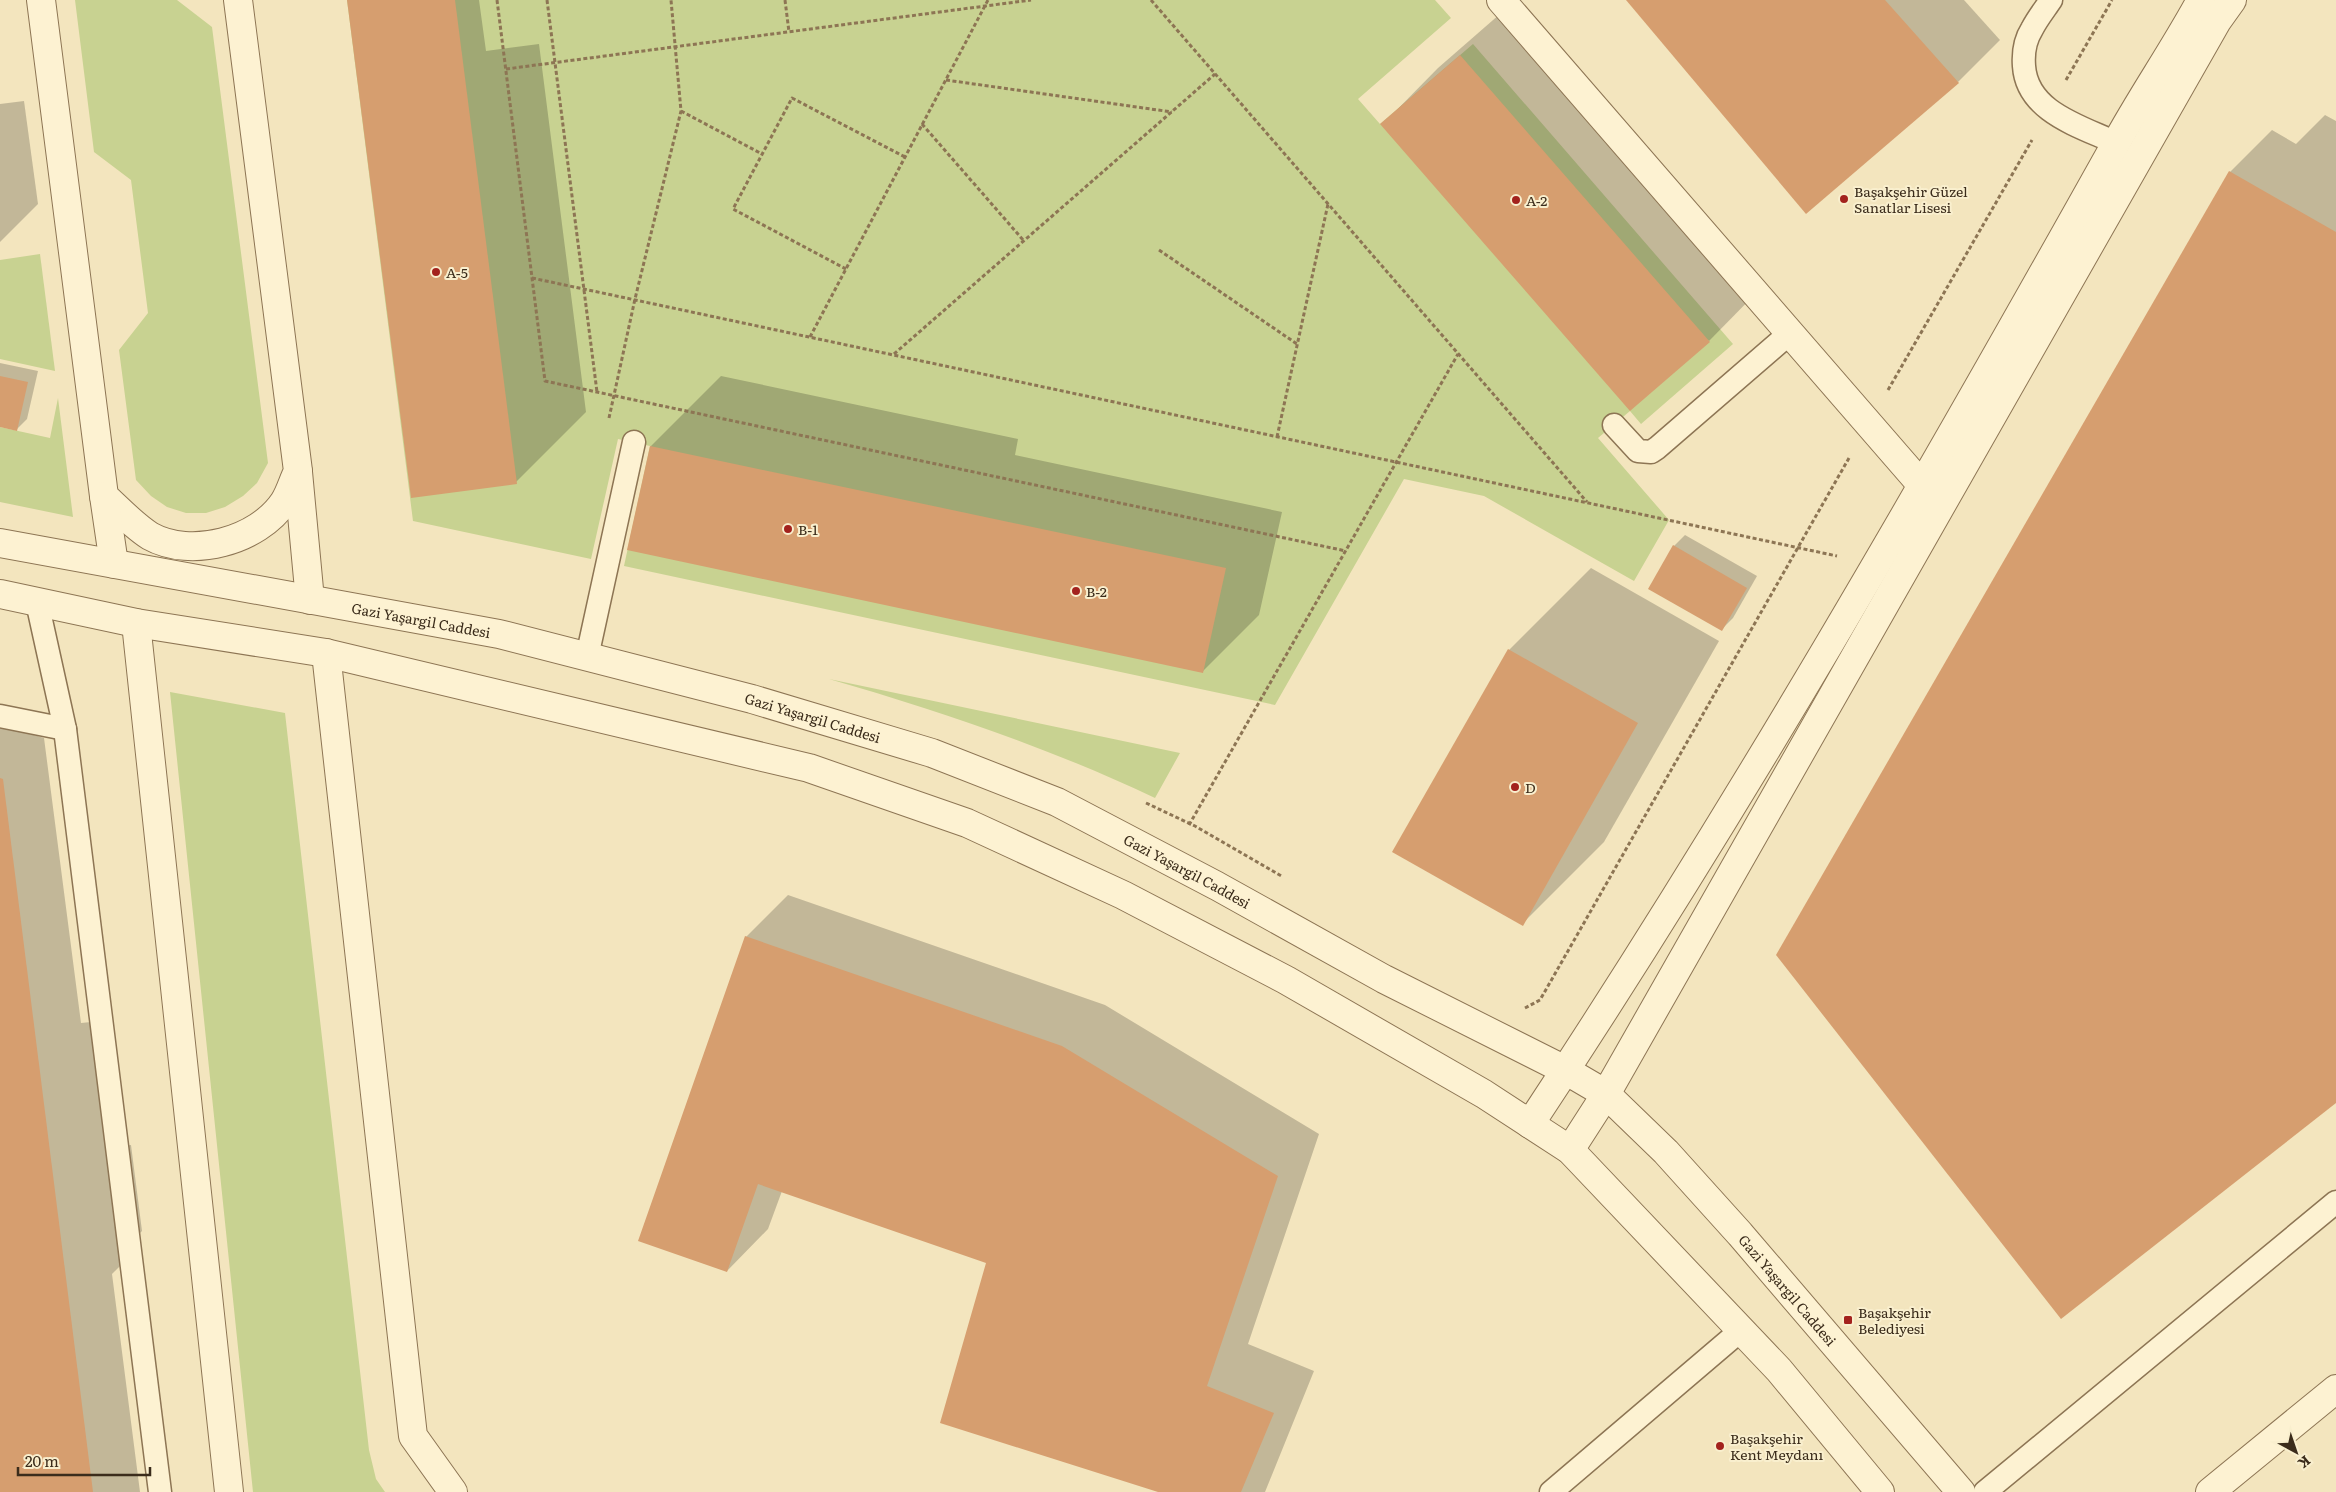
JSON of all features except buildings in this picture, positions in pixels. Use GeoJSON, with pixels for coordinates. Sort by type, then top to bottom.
{"type":"FeatureCollection","features":[{"type":"Feature","properties":{"kind":"street"},"geometry":{"type":"LineString","coordinates":[[42,0],[114,564]]}},
{"type":"Feature","properties":{"kind":"street"},"geometry":{"type":"LineString","coordinates":[[238,0],[298,471],[310,600]]}},
{"type":"Feature","properties":{"kind":"street"},"geometry":{"type":"LineString","coordinates":[[1501,0],[1941,507]]}},
{"type":"Feature","properties":{"kind":"street"},"geometry":{"type":"LineString","coordinates":[[1530,1124],[1733,806],[1922,485],[2116,143],[2201,0]]}},
{"type":"Feature","properties":{"kind":"street"},"geometry":{"type":"LineString","coordinates":[[1570,1150],[1606,1094],[2217,21],[2232,0]]}},
{"type":"Feature","properties":{"kind":"street"},"geometry":{"type":"LineString","coordinates":[[104,496],[129,521],[152,536],[180,546],[211,546],[238,538],[263,522],[284,503],[298,471]]}},
{"type":"Feature","properties":{"kind":"street","name":"Gazi Yaşargil Caddesi"},"geometry":{"type":"LineString","coordinates":[[0,543],[499,634],[752,699],[932,753],[1057,802],[1384,979],[1566,1070],[1606,1094],[1666,1152],[1740,1234],[1961,1492]]}},
{"type":"Feature","properties":{"kind":"street"},"geometry":{"type":"LineString","coordinates":[[0,594],[136,623],[326,653],[809,768],[967,823],[1123,895],[1286,980],[1484,1094],[1570,1150],[1779,1370],[1880,1492]]}},
{"type":"Feature","properties":{"kind":"street"},"geometry":{"type":"LineString","coordinates":[[136,623],[229,1492]]}},
{"type":"Feature","properties":{"kind":"street"},"geometry":{"type":"LineString","coordinates":[[326,653],[414,1436],[453,1492]]}},
{"type":"Feature","properties":{"kind":"street"},"geometry":{"type":"LineString","coordinates":[[2210,1492],[2336,1389]]}},
{"type":"Feature","properties":{"kind":"lane"},"geometry":{"type":"LineString","coordinates":[[2051,0],[2031,30],[2023,53],[2025,77],[2038,102],[2064,119],[2116,143]]}},
{"type":"Feature","properties":{"kind":"lane"},"geometry":{"type":"LineString","coordinates":[[1614,425],[1638,451],[1651,452],[1790,333]]}},
{"type":"Feature","properties":{"kind":"lane"},"geometry":{"type":"LineString","coordinates":[[587,657],[634,442]]}},
{"type":"Feature","properties":{"kind":"lane"},"geometry":{"type":"LineString","coordinates":[[37,602],[65,729],[160,1492]]}},
{"type":"Feature","properties":{"kind":"lane"},"geometry":{"type":"LineString","coordinates":[[0,716],[65,729]]}},
{"type":"Feature","properties":{"kind":"lane"},"geometry":{"type":"LineString","coordinates":[[1985,1492],[2336,1202]]}},
{"type":"Feature","properties":{"kind":"lane"},"geometry":{"type":"LineString","coordinates":[[1551,1492],[1740,1331]]}},
{"type":"Feature","properties":{"kind":"path"},"geometry":{"type":"LineString","coordinates":[[497,0],[546,381],[1346,551]]}},
{"type":"Feature","properties":{"kind":"path"},"geometry":{"type":"LineString","coordinates":[[547,0],[597,392]]}},
{"type":"Feature","properties":{"kind":"path"},"geometry":{"type":"LineString","coordinates":[[634,299],[681,111],[677,48],[671,0]]}},
{"type":"Feature","properties":{"kind":"path"},"geometry":{"type":"LineString","coordinates":[[785,0],[789,32]]}},
{"type":"Feature","properties":{"kind":"path"},"geometry":{"type":"LineString","coordinates":[[810,337],[988,0]]}},
{"type":"Feature","properties":{"kind":"path"},"geometry":{"type":"LineString","coordinates":[[506,69],[1031,0]]}},
{"type":"Feature","properties":{"kind":"path"},"geometry":{"type":"LineString","coordinates":[[1151,0],[1587,503]]}},
{"type":"Feature","properties":{"kind":"path"},"geometry":{"type":"LineString","coordinates":[[1520,1009],[1534,1005],[1540,1000],[2112,0]]}},
{"type":"Feature","properties":{"kind":"path"},"geometry":{"type":"LineString","coordinates":[[893,354],[1215,74]]}},
{"type":"Feature","properties":{"kind":"path"},"geometry":{"type":"LineString","coordinates":[[946,80],[1172,112]]}},
{"type":"Feature","properties":{"kind":"path"},"geometry":{"type":"LineString","coordinates":[[846,269],[733,209],[792,98],[905,157]]}},
{"type":"Feature","properties":{"kind":"path"},"geometry":{"type":"LineString","coordinates":[[681,111],[762,154]]}},
{"type":"Feature","properties":{"kind":"path"},"geometry":{"type":"LineString","coordinates":[[922,124],[1024,241]]}},
{"type":"Feature","properties":{"kind":"path"},"geometry":{"type":"LineString","coordinates":[[1277,437],[1328,204]]}},
{"type":"Feature","properties":{"kind":"path"},"geometry":{"type":"LineString","coordinates":[[1159,250],[1298,344]]}},
{"type":"Feature","properties":{"kind":"path"},"geometry":{"type":"LineString","coordinates":[[532,278],[1876,564]]}},
{"type":"Feature","properties":{"kind":"path"},"geometry":{"type":"LineString","coordinates":[[1169,861],[1458,354]]}},
{"type":"Feature","properties":{"kind":"path"},"geometry":{"type":"LineString","coordinates":[[1142,802],[1190,824],[1289,880]]}},
{"type":"Feature","properties":{"kind":"green space"},"geometry":{"type":"Polygon","coordinates":[[[75,0],[177,0],[212,27],[268,463],[257,483],[243,496],[225,507],[206,513],[186,513],[167,507],[151,496],[136,480],[119,350],[148,313],[131,180],[94,152],[75,0]]]}},
{"type":"Feature","properties":{"kind":"green space"},"geometry":{"type":"Polygon","coordinates":[[[347,0],[1435,0],[1451,18],[1358,99],[1380,124],[1473,44],[1733,344],[1641,424],[1630,411],[1598,438],[1669,520],[1634,581],[1484,496],[1404,479],[1275,705],[624,566],[650,446],[618,439],[591,559],[413,521],[347,0]]]}},
{"type":"Feature","properties":{"kind":"green space"},"geometry":{"type":"Polygon","coordinates":[[[40,254],[55,371],[0,359],[0,260],[40,254]]]}},
{"type":"Feature","properties":{"kind":"green space"},"geometry":{"type":"Polygon","coordinates":[[[58,398],[73,517],[0,502],[0,427],[50,438],[58,398]]]}},
{"type":"Feature","properties":{"kind":"green space"},"geometry":{"type":"Polygon","coordinates":[[[829,679],[1180,753],[1155,798],[1075,763],[994,732],[912,704],[829,679]]]}},
{"type":"Feature","properties":{"kind":"green space"},"geometry":{"type":"Polygon","coordinates":[[[170,692],[285,713],[369,1450],[376,1479],[385,1492],[253,1492],[170,692]]]}},
{"type":"Feature","properties":{"kind":"place","name":"Başakşehir Güzel Sanatlar Lisesi"},"geometry":{"type":"Point","coordinates":[1844,199]}},
{"type":"Feature","properties":{"kind":"place","name":"A-2"},"geometry":{"type":"Point","coordinates":[1516,200]}},
{"type":"Feature","properties":{"kind":"place","name":"A-5"},"geometry":{"type":"Point","coordinates":[436,272]}},
{"type":"Feature","properties":{"kind":"place","name":"B-1"},"geometry":{"type":"Point","coordinates":[788,529]}},
{"type":"Feature","properties":{"kind":"place","name":"B-2"},"geometry":{"type":"Point","coordinates":[1076,591]}},
{"type":"Feature","properties":{"kind":"place","name":"D"},"geometry":{"type":"Point","coordinates":[1515,787]}},
{"type":"Feature","properties":{"kind":"place","name":"Başakşehir Belediyesi"},"geometry":{"type":"Point","coordinates":[1848,1320]}},
{"type":"Feature","properties":{"kind":"place","name":"Başakşehir Kent Meydanı"},"geometry":{"type":"Point","coordinates":[1720,1446]}}]}
